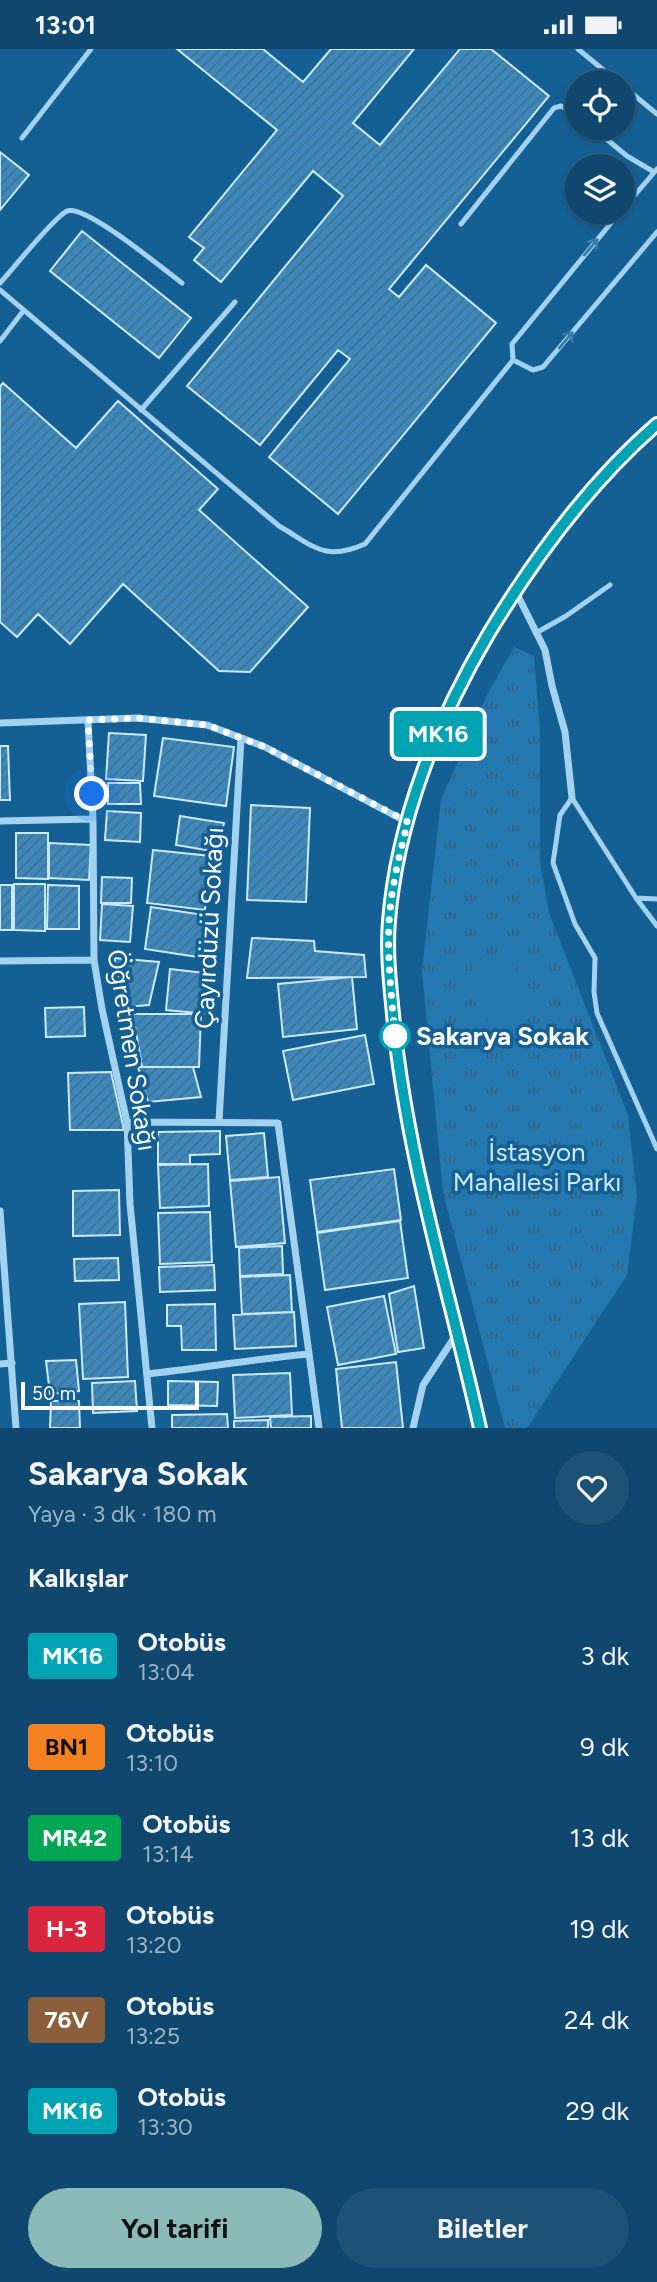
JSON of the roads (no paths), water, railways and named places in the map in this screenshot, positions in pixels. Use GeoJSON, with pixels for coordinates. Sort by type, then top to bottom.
{"type":"FeatureCollection","features":[{"type":"Feature","properties":{"kind":"main road"},"geometry":{"type":"LineString","coordinates":[[480,1428],[418,1168],[398,1070],[390,985],[389,923],[396,864],[411,806],[439,731],[473,661],[515,590],[547,546],[622,455],[657,424]]}},
{"type":"Feature","properties":{"kind":"street"},"geometry":{"type":"LineString","coordinates":[[515,590],[545,650],[551,686],[565,732],[572,798]]}},
{"type":"Feature","properties":{"kind":"street"},"geometry":{"type":"LineString","coordinates":[[0,723],[137,718],[207,725],[265,747],[408,822]]}},
{"type":"Feature","properties":{"kind":"street","name":"Öğretmen Sokağı"},"geometry":{"type":"LineString","coordinates":[[88,720],[93,819],[94,960],[127,1122],[130,1204],[152,1428]]}},
{"type":"Feature","properties":{"kind":"street","name":"Çayırdüzü Sokağı"},"geometry":{"type":"LineString","coordinates":[[219,1121],[241,738]]}},
{"type":"Feature","properties":{"kind":"street"},"geometry":{"type":"LineString","coordinates":[[0,821],[93,819]]}},
{"type":"Feature","properties":{"kind":"street"},"geometry":{"type":"LineString","coordinates":[[0,961],[94,960]]}},
{"type":"Feature","properties":{"kind":"street"},"geometry":{"type":"LineString","coordinates":[[127,1122],[278,1123],[319,1428]]}},
{"type":"Feature","properties":{"kind":"street"},"geometry":{"type":"LineString","coordinates":[[0,1211],[16,1428]]}},
{"type":"Feature","properties":{"kind":"street"},"geometry":{"type":"LineString","coordinates":[[413,1428],[423,1385],[458,1332]]}},
{"type":"Feature","properties":{"kind":"street"},"geometry":{"type":"LineString","coordinates":[[147,1374],[309,1354]]}},
{"type":"Feature","properties":{"kind":"street"},"geometry":{"type":"LineString","coordinates":[[0,1364],[12,1363]]}},
{"type":"Feature","properties":{"kind":"lane"},"geometry":{"type":"LineString","coordinates":[[22,138],[91,49]]}},
{"type":"Feature","properties":{"kind":"lane"},"geometry":{"type":"LineString","coordinates":[[578,49],[603,70]]}},
{"type":"Feature","properties":{"kind":"lane"},"geometry":{"type":"LineString","coordinates":[[635,96],[657,114]]}},
{"type":"Feature","properties":{"kind":"lane"},"geometry":{"type":"LineString","coordinates":[[461,224],[555,108],[565,108]]}},
{"type":"Feature","properties":{"kind":"lane"},"geometry":{"type":"LineString","coordinates":[[608,140],[627,156],[655,170],[635,194]]}},
{"type":"Feature","properties":{"kind":"lane"},"geometry":{"type":"LineString","coordinates":[[0,283],[65,212],[71,210],[109,228],[182,283]]}},
{"type":"Feature","properties":{"kind":"lane"},"geometry":{"type":"LineString","coordinates":[[0,290],[279,526],[326,553],[342,552],[365,544],[513,360],[512,344],[611,224]]}},
{"type":"Feature","properties":{"kind":"lane"},"geometry":{"type":"LineString","coordinates":[[513,360],[533,370],[543,366],[657,232]]}},
{"type":"Feature","properties":{"kind":"lane"},"geometry":{"type":"LineString","coordinates":[[141,409],[235,302]]}},
{"type":"Feature","properties":{"kind":"lane"},"geometry":{"type":"LineString","coordinates":[[0,341],[24,310]]}},
{"type":"Feature","properties":{"kind":"lane"},"geometry":{"type":"LineString","coordinates":[[536,633],[610,585]]}},
{"type":"Feature","properties":{"kind":"lane"},"geometry":{"type":"LineString","coordinates":[[657,926],[572,798],[560,815],[553,863],[575,924],[595,958],[594,992],[597,1013],[657,1149]]}},
{"type":"Feature","properties":{"kind":"lane"},"geometry":{"type":"LineString","coordinates":[[636,898],[657,899]]}},
{"type":"Feature","properties":{"kind":"place","name":"Sakarya Sokak"},"geometry":{"type":"Point","coordinates":[395,1036]}},
{"type":"Feature","properties":{"kind":"park label","name":"İstasyon Mahallesi Parkı"},"geometry":{"type":"Point","coordinates":[537,1166]}}]}
